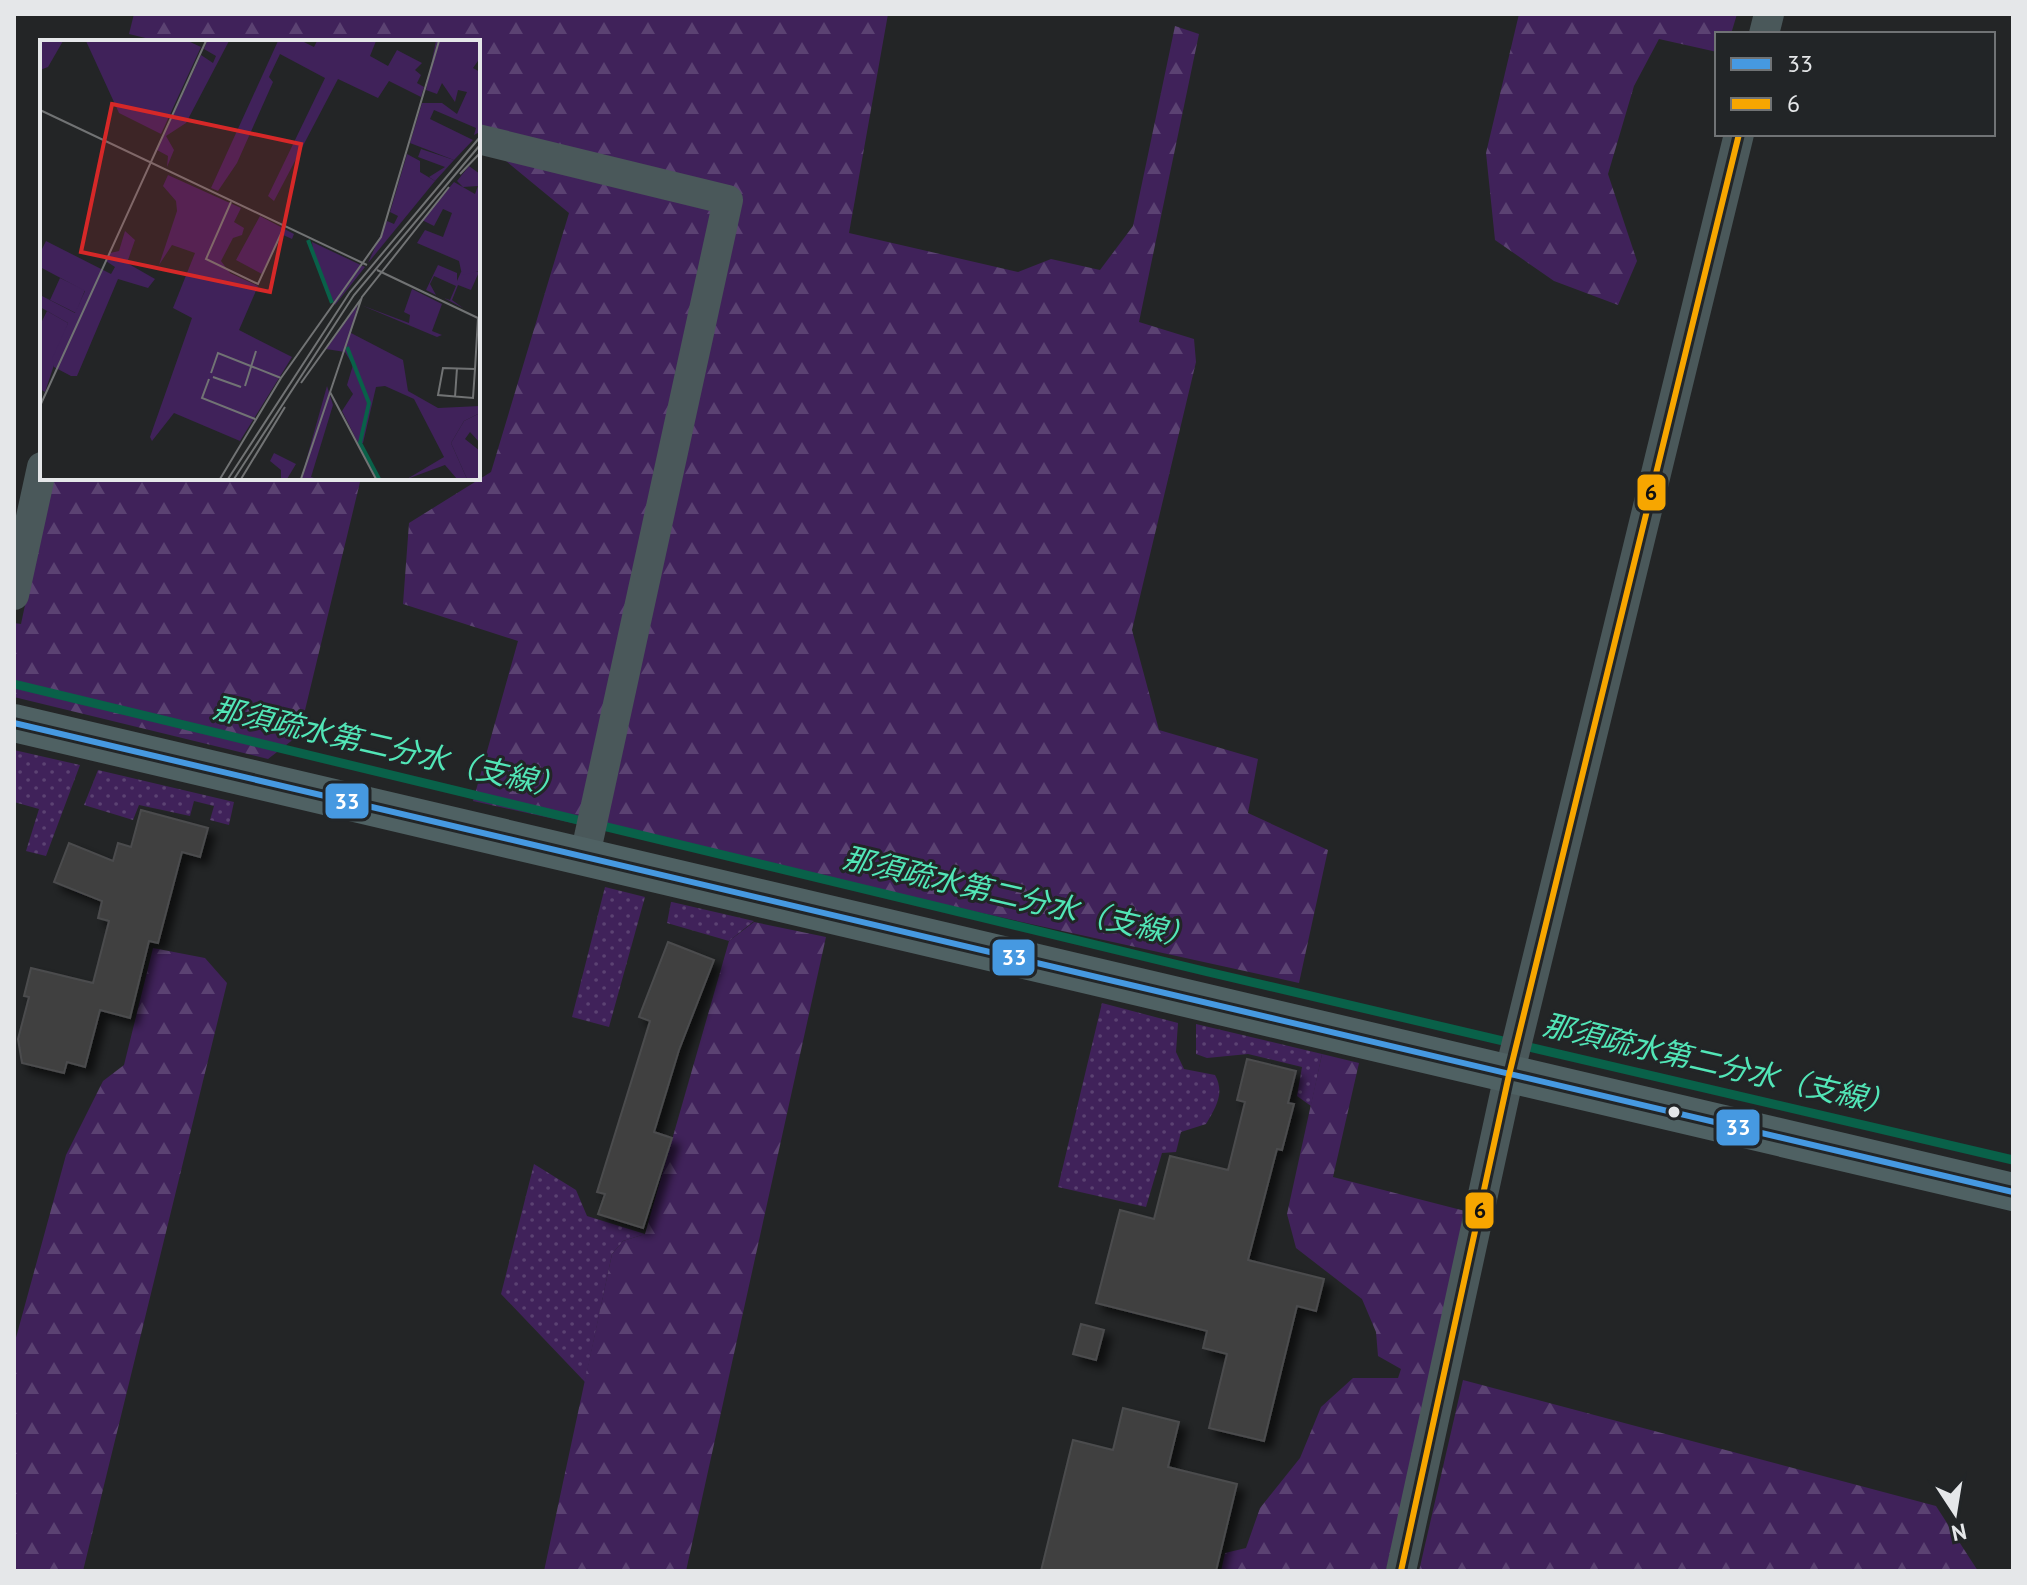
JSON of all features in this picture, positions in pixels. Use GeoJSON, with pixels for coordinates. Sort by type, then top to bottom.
{"type":"FeatureCollection","features":[{"type":"Feature","properties":{"kind":"main road"},"geometry":{"type":"LineString","coordinates":[[14,723],[584,860],[2013,1192]]}},
{"type":"Feature","properties":{"kind":"street"},"geometry":{"type":"LineString","coordinates":[[1401,1571],[1509,1075],[1739,136]]}},
{"type":"Feature","properties":{"kind":"street"},"geometry":{"type":"LineString","coordinates":[[480,139],[728,200],[584,860]]}},
{"type":"Feature","properties":{"kind":"street"},"geometry":{"type":"LineString","coordinates":[[14,595],[40,476]]}},
{"type":"Feature","properties":{"kind":"green space"},"geometry":{"type":"Polygon","coordinates":[[[134,14],[888,14],[849,233],[1018,272],[1051,259],[1100,270],[1133,226],[1175,26],[1199,34],[1139,322],[1194,339],[1196,362],[1132,630],[1159,730],[1258,759],[1248,813],[1328,850],[1299,983],[473,801],[518,641],[403,604],[409,523],[491,472],[569,213],[480,140],[480,40],[154,40],[129,34],[134,14]]]}},
{"type":"Feature","properties":{"kind":"green space"},"geometry":{"type":"Polygon","coordinates":[[[1519,14],[1737,14],[1732,32],[1715,32],[1715,52],[1659,39],[1634,86],[1608,174],[1637,261],[1618,305],[1554,281],[1495,240],[1486,153],[1519,14]]]}},
{"type":"Feature","properties":{"kind":"green space"},"geometry":{"type":"Polygon","coordinates":[[[52,480],[361,480],[299,735],[268,759],[14,697],[14,623],[21,624],[52,480]]]}},
{"type":"Feature","properties":{"kind":"green space"},"geometry":{"type":"Polygon","coordinates":[[[14,750],[80,765],[46,856],[26,851],[39,809],[14,802],[14,750]]]}},
{"type":"Feature","properties":{"kind":"green space"},"geometry":{"type":"Polygon","coordinates":[[[98,770],[234,802],[229,825],[210,820],[214,806],[194,801],[190,816],[139,805],[133,820],[84,805],[98,770]]]}},
{"type":"Feature","properties":{"kind":"green space"},"geometry":{"type":"Polygon","coordinates":[[[605,887],[645,897],[609,1027],[572,1017],[605,887]]]}},
{"type":"Feature","properties":{"kind":"green space"},"geometry":{"type":"Polygon","coordinates":[[[671,902],[754,921],[729,941],[667,923],[671,902]]]}},
{"type":"Feature","properties":{"kind":"green space"},"geometry":{"type":"Polygon","coordinates":[[[754,922],[826,937],[686,1571],[544,1571],[612,1254],[623,1241],[645,1234],[729,941],[754,922]]]}},
{"type":"Feature","properties":{"kind":"green space"},"geometry":{"type":"Polygon","coordinates":[[[153,948],[205,958],[227,983],[83,1571],[14,1571],[14,1345],[66,1155],[103,1081],[124,1065],[153,948]]]}},
{"type":"Feature","properties":{"kind":"green space"},"geometry":{"type":"Polygon","coordinates":[[[1102,1003],[1178,1023],[1176,1052],[1184,1069],[1215,1075],[1218,1082],[1218,1100],[1206,1124],[1181,1132],[1176,1152],[1162,1153],[1146,1207],[1058,1187],[1102,1003]]]}},
{"type":"Feature","properties":{"kind":"green space"},"geometry":{"type":"Polygon","coordinates":[[[1196,1024],[1322,1054],[1311,1106],[1297,1096],[1302,1067],[1248,1054],[1207,1058],[1196,1054],[1196,1024]]]}},
{"type":"Feature","properties":{"kind":"green space"},"geometry":{"type":"Polygon","coordinates":[[[1322,1054],[1359,1063],[1333,1177],[1469,1212],[1386,1571],[1221,1571],[1225,1553],[1246,1548],[1260,1508],[1300,1458],[1321,1407],[1353,1378],[1398,1378],[1401,1369],[1378,1356],[1376,1332],[1362,1299],[1296,1248],[1287,1214],[1322,1054]]]}},
{"type":"Feature","properties":{"kind":"green space"},"geometry":{"type":"Polygon","coordinates":[[[534,1164],[576,1190],[587,1216],[645,1234],[623,1241],[612,1254],[585,1382],[501,1294],[534,1164]]]}},
{"type":"Feature","properties":{"kind":"green space"},"geometry":{"type":"Polygon","coordinates":[[[1463,1380],[1936,1506],[1978,1571],[1419,1571],[1463,1380]]]}},
{"type":"Feature","properties":{"kind":"building"},"geometry":{"type":"Polygon","coordinates":[[[141,810],[208,828],[200,857],[182,852],[158,943],[149,941],[130,1018],[100,1010],[85,1067],[67,1062],[64,1073],[22,1063],[18,1039],[29,997],[24,996],[31,968],[93,983],[109,921],[98,918],[102,901],[54,882],[69,843],[113,861],[118,843],[131,847],[141,810]]]}},
{"type":"Feature","properties":{"kind":"building"},"geometry":{"type":"Polygon","coordinates":[[[668,942],[714,960],[679,1050],[654,1132],[672,1138],[643,1228],[598,1214],[605,1194],[597,1192],[650,1021],[639,1017],[668,942]]]}},
{"type":"Feature","properties":{"kind":"building"},"geometry":{"type":"Polygon","coordinates":[[[1247,1059],[1296,1071],[1288,1103],[1294,1104],[1282,1150],[1277,1149],[1248,1260],[1324,1279],[1316,1311],[1297,1306],[1264,1441],[1209,1428],[1227,1354],[1203,1348],[1207,1331],[1096,1303],[1120,1210],[1154,1219],[1170,1156],[1228,1170],[1245,1102],[1237,1100],[1247,1059]]]}},
{"type":"Feature","properties":{"kind":"building"},"geometry":{"type":"Polygon","coordinates":[[[1081,1324],[1104,1330],[1096,1360],[1073,1354],[1081,1324]]]}},
{"type":"Feature","properties":{"kind":"building"},"geometry":{"type":"Polygon","coordinates":[[[1123,1408],[1179,1422],[1168,1467],[1237,1484],[1216,1571],[1041,1571],[1073,1440],[1113,1450],[1123,1408]]]}},
{"type":"Feature","properties":{"kind":"waterway","name":"那須疏水第二分水（支線）"},"geometry":{"type":"LineString","coordinates":[[14,684],[1208,972],[2013,1160]]}},
{"type":"Feature","properties":{"kind":"transit line","name":"6"},"geometry":{"type":"LineString","coordinates":[[1401,1571],[1509,1075],[1739,136]]}},
{"type":"Feature","properties":{"kind":"transit line","name":"33"},"geometry":{"type":"LineString","coordinates":[[14,723],[2013,1192]]}}]}
